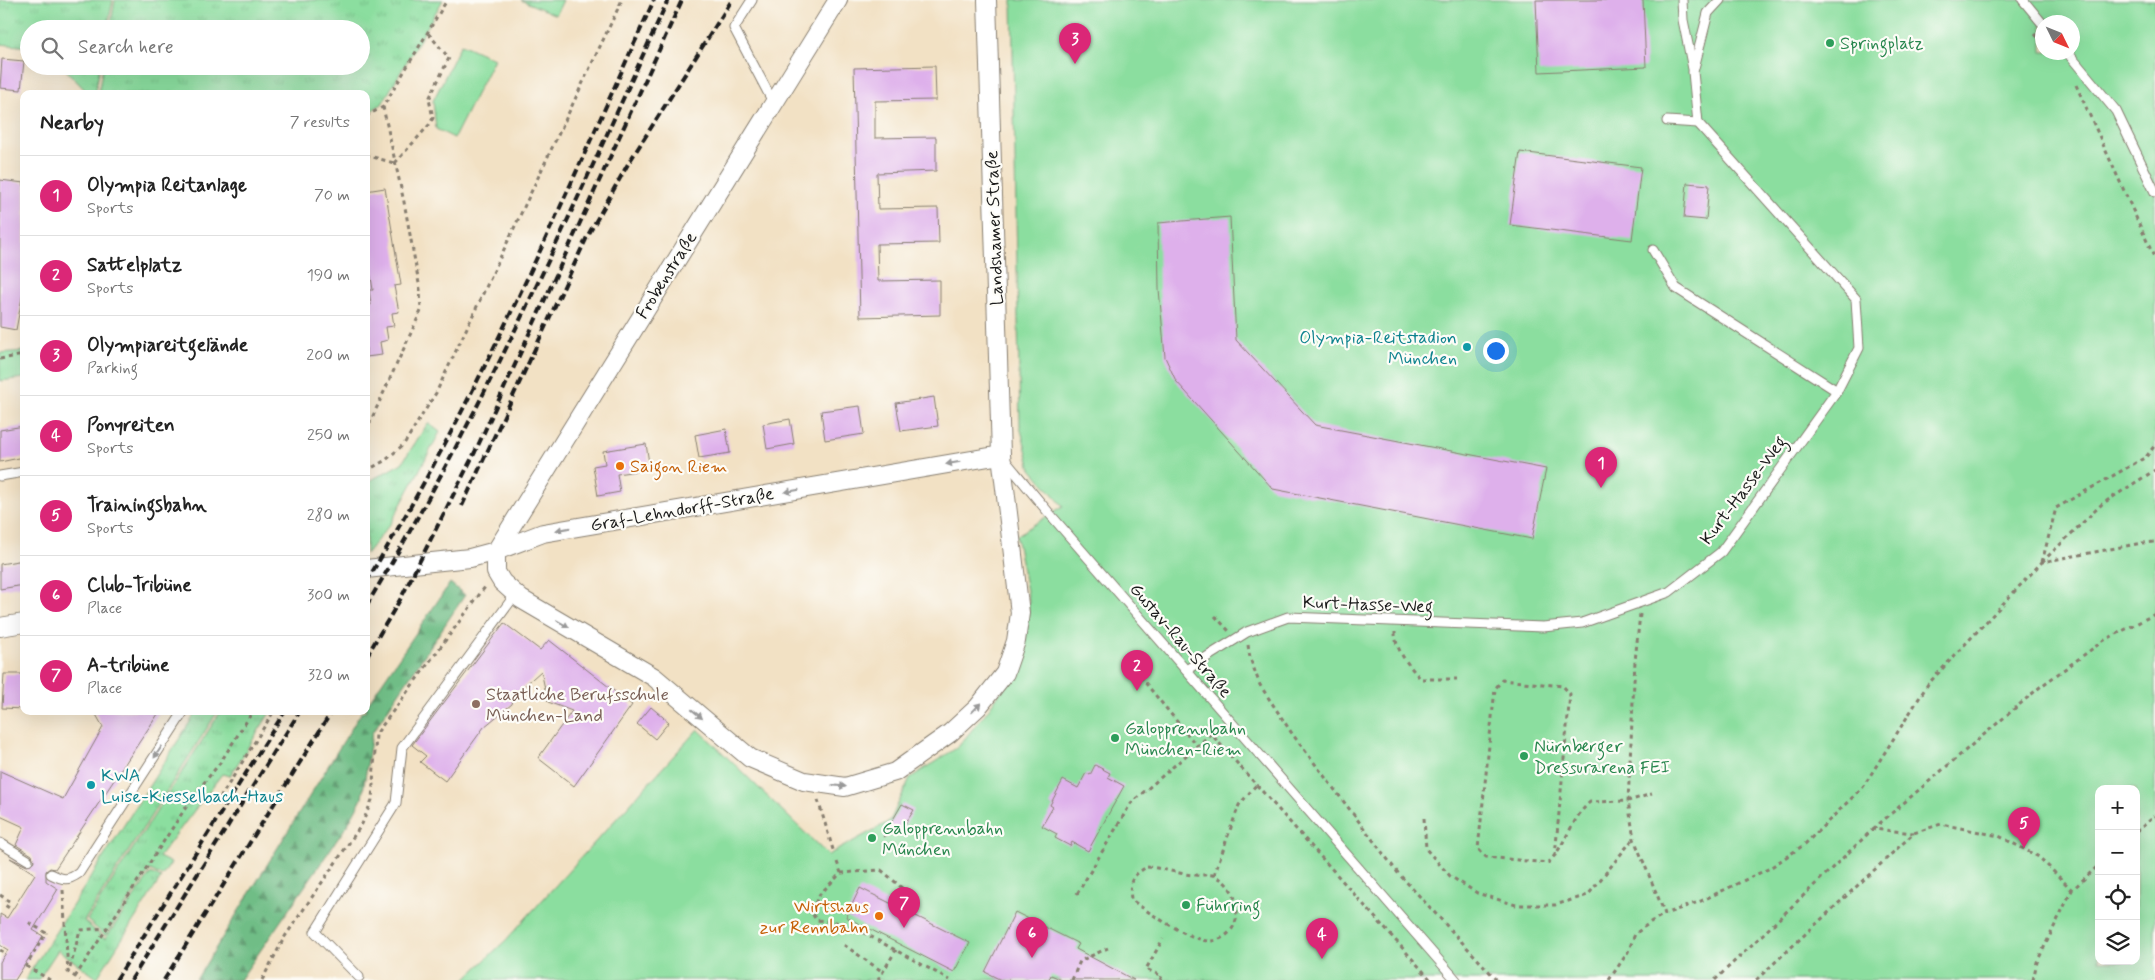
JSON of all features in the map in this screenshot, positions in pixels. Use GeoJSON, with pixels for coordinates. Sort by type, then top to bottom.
{"type":"FeatureCollection","features":[{"type":"Feature","properties":{"kind":"street","name":"Frobenstraße"},"geometry":{"type":"LineString","coordinates":[[496,551],[838,0]]}},
{"type":"Feature","properties":{"kind":"street","name":"Landshamer Straße"},"geometry":{"type":"LineString","coordinates":[[496,572],[502,582],[518,597],[654,677],[750,758],[804,781],[845,787],[895,772],[950,733],[978,707],[1005,673],[1016,641],[1020,612],[1001,455],[987,0]]}},
{"type":"Feature","properties":{"kind":"street","name":"Graf-Lehndorff-Straße"},"geometry":{"type":"LineString","coordinates":[[370,569],[470,558],[496,551],[543,533],[1001,455]]}},
{"type":"Feature","properties":{"kind":"street"},"geometry":{"type":"LineString","coordinates":[[496,551],[496,572]]}},
{"type":"Feature","properties":{"kind":"street"},"geometry":{"type":"LineString","coordinates":[[0,627],[20,624]]}},
{"type":"Feature","properties":{"kind":"lane"},"geometry":{"type":"LineString","coordinates":[[752,0],[734,28],[773,102]]}},
{"type":"Feature","properties":{"kind":"lane"},"geometry":{"type":"LineString","coordinates":[[1667,122],[1698,123],[1693,72],[1683,20],[1682,0]]}},
{"type":"Feature","properties":{"kind":"lane"},"geometry":{"type":"LineString","coordinates":[[1693,72],[1712,0]]}},
{"type":"Feature","properties":{"kind":"lane"},"geometry":{"type":"LineString","coordinates":[[1708,13],[1720,0]]}},
{"type":"Feature","properties":{"kind":"lane"},"geometry":{"type":"LineString","coordinates":[[2023,0],[2035,15]]}},
{"type":"Feature","properties":{"kind":"lane"},"geometry":{"type":"LineString","coordinates":[[2074,60],[2116,111],[2155,192]]}},
{"type":"Feature","properties":{"kind":"lane","name":"Kurt-Hasse-Weg"},"geometry":{"type":"LineString","coordinates":[[1186,670],[1247,632],[1288,617],[1542,627],[1582,623],[1669,592],[1721,552],[1837,391],[1859,348],[1856,299],[1698,123]]}},
{"type":"Feature","properties":{"kind":"lane"},"geometry":{"type":"LineString","coordinates":[[1653,250],[1676,288],[1837,391]]}},
{"type":"Feature","properties":{"kind":"lane","name":"Gustav-Rau-Straße"},"geometry":{"type":"LineString","coordinates":[[1001,455],[1049,514],[1456,980]]}},
{"type":"Feature","properties":{"kind":"lane"},"geometry":{"type":"LineString","coordinates":[[0,476],[20,473]]}},
{"type":"Feature","properties":{"kind":"lane"},"geometry":{"type":"LineString","coordinates":[[359,977],[315,932],[396,804],[402,748],[518,597]]}},
{"type":"Feature","properties":{"kind":"lane"},"geometry":{"type":"LineString","coordinates":[[51,874],[62,880],[71,879],[79,873],[181,715]]}},
{"type":"Feature","properties":{"kind":"lane"},"geometry":{"type":"LineString","coordinates":[[0,843],[28,860]]}},
{"type":"Feature","properties":{"kind":"path"},"geometry":{"type":"LineString","coordinates":[[370,114],[383,107],[447,0]]}},
{"type":"Feature","properties":{"kind":"path"},"geometry":{"type":"LineString","coordinates":[[370,469],[386,460],[404,444],[436,393],[622,0]]}},
{"type":"Feature","properties":{"kind":"path"},"geometry":{"type":"LineString","coordinates":[[395,163],[433,118],[429,99],[449,58],[427,32]]}},
{"type":"Feature","properties":{"kind":"path"},"geometry":{"type":"LineString","coordinates":[[2076,83],[2155,259]]}},
{"type":"Feature","properties":{"kind":"path"},"geometry":{"type":"LineString","coordinates":[[370,422],[421,311],[420,289],[404,202],[383,107]]}},
{"type":"Feature","properties":{"kind":"path"},"geometry":{"type":"LineString","coordinates":[[370,156],[395,163]]}},
{"type":"Feature","properties":{"kind":"path"},"geometry":{"type":"LineString","coordinates":[[0,359],[20,356]]}},
{"type":"Feature","properties":{"kind":"path"},"geometry":{"type":"LineString","coordinates":[[2042,562],[2056,508],[2146,457],[2155,445]]}},
{"type":"Feature","properties":{"kind":"path"},"geometry":{"type":"LineString","coordinates":[[1610,980],[1628,952],[1635,934],[1652,921],[1665,914],[1701,901],[1770,868],[1805,844],[1863,787],[1928,684],[2042,562],[2102,504],[2155,470]]}},
{"type":"Feature","properties":{"kind":"path"},"geometry":{"type":"LineString","coordinates":[[2042,562],[2155,542]]}},
{"type":"Feature","properties":{"kind":"path"},"geometry":{"type":"LineString","coordinates":[[262,980],[284,938],[362,824],[372,800],[376,734],[496,572]]}},
{"type":"Feature","properties":{"kind":"path"},"geometry":{"type":"LineString","coordinates":[[1641,602],[1635,661],[1628,801],[1634,839],[1665,914]]}},
{"type":"Feature","properties":{"kind":"path"},"geometry":{"type":"LineString","coordinates":[[1716,980],[1873,830],[2040,687],[2103,641],[2155,614]]}},
{"type":"Feature","properties":{"kind":"path"},"geometry":{"type":"LineString","coordinates":[[1216,616],[1236,639]]}},
{"type":"Feature","properties":{"kind":"path"},"geometry":{"type":"LineString","coordinates":[[1396,621],[1395,636],[1400,652],[1420,679],[1458,679]]}},
{"type":"Feature","properties":{"kind":"path"},"geometry":{"type":"LineString","coordinates":[[1247,632],[1250,658],[1260,685],[1293,735],[1398,873],[1497,980]]}},
{"type":"Feature","properties":{"kind":"path"},"geometry":{"type":"LineString","coordinates":[[1125,658],[1197,746]]}},
{"type":"Feature","properties":{"kind":"path"},"geometry":{"type":"LineString","coordinates":[[1555,856],[1570,694],[1563,686],[1502,680],[1495,689],[1478,849],[1486,857],[1548,863],[1555,856],[1579,812],[1590,802],[1628,801],[1652,794]]}},
{"type":"Feature","properties":{"kind":"path"},"geometry":{"type":"LineString","coordinates":[[75,977],[194,795],[220,763],[250,715]]}},
{"type":"Feature","properties":{"kind":"path"},"geometry":{"type":"LineString","coordinates":[[220,798],[272,715]]}},
{"type":"Feature","properties":{"kind":"path"},"geometry":{"type":"LineString","coordinates":[[1077,894],[1131,803],[1211,734],[1431,980]]}},
{"type":"Feature","properties":{"kind":"path"},"geometry":{"type":"LineString","coordinates":[[813,782],[834,853]]}},
{"type":"Feature","properties":{"kind":"path"},"geometry":{"type":"LineString","coordinates":[[1214,876],[1239,805],[1257,784]]}},
{"type":"Feature","properties":{"kind":"path"},"geometry":{"type":"LineString","coordinates":[[2138,830],[2155,816]]}},
{"type":"Feature","properties":{"kind":"path"},"geometry":{"type":"LineString","coordinates":[[1424,818],[1426,849],[1450,876],[1477,893],[1516,905],[1555,905],[1588,895],[1634,839]]}},
{"type":"Feature","properties":{"kind":"path"},"geometry":{"type":"LineString","coordinates":[[1873,830],[1914,833],[1941,824],[1999,836],[2038,858],[2072,890]]}},
{"type":"Feature","properties":{"kind":"path"},"geometry":{"type":"LineString","coordinates":[[1756,980],[1914,833]]}},
{"type":"Feature","properties":{"kind":"path"},"geometry":{"type":"LineString","coordinates":[[837,862],[841,873]]}},
{"type":"Feature","properties":{"kind":"path"},"geometry":{"type":"LineString","coordinates":[[1147,868],[1163,868],[1196,875],[1208,874],[1214,876],[1223,881],[1233,892],[1238,905],[1236,921],[1227,934],[1211,942],[1195,938],[1142,910],[1131,899],[1130,886],[1135,874],[1147,868]]}},
{"type":"Feature","properties":{"kind":"path"},"geometry":{"type":"LineString","coordinates":[[2033,980],[2037,962],[2072,890],[2095,869]]}},
{"type":"Feature","properties":{"kind":"path"},"geometry":{"type":"LineString","coordinates":[[918,900],[881,870],[841,873],[818,896],[812,913],[816,920],[846,923],[950,980]]}},
{"type":"Feature","properties":{"kind":"path"},"geometry":{"type":"LineString","coordinates":[[62,880],[68,972],[80,980]]}},
{"type":"Feature","properties":{"kind":"path"},"geometry":{"type":"LineString","coordinates":[[0,895],[8,900],[5,905],[12,910]]}},
{"type":"Feature","properties":{"kind":"path"},"geometry":{"type":"LineString","coordinates":[[28,922],[46,933],[26,965],[50,980]]}},
{"type":"Feature","properties":{"kind":"path"},"geometry":{"type":"LineString","coordinates":[[70,968],[80,930],[107,928]]}},
{"type":"Feature","properties":{"kind":"path"},"geometry":{"type":"LineString","coordinates":[[1160,980],[1162,976],[1146,969],[1163,939]]}},
{"type":"Feature","properties":{"kind":"path"},"geometry":{"type":"LineString","coordinates":[[888,946],[892,940]]}},
{"type":"Feature","properties":{"kind":"path"},"geometry":{"type":"LineString","coordinates":[[844,945],[883,972]]}},
{"type":"Feature","properties":{"kind":"path"},"geometry":{"type":"LineString","coordinates":[[1072,980],[1080,961],[1108,948]]}},
{"type":"Feature","properties":{"kind":"path"},"geometry":{"type":"LineString","coordinates":[[0,950],[5,954]]}},
{"type":"Feature","properties":{"kind":"path"},"geometry":{"type":"LineString","coordinates":[[878,980],[896,950]]}},
{"type":"Feature","properties":{"kind":"green space"},"geometry":{"type":"Polygon","coordinates":[[[0,0],[113,0],[109,20],[20,20],[20,46],[0,44],[0,0]]]}},
{"type":"Feature","properties":{"kind":"green space"},"geometry":{"type":"Polygon","coordinates":[[[115,0],[443,0],[382,104],[370,112],[370,90],[99,90],[101,75],[370,75],[370,20],[112,20],[115,0]]]}},
{"type":"Feature","properties":{"kind":"green space"},"geometry":{"type":"Polygon","coordinates":[[[521,0],[563,0],[556,15],[521,0]]]}},
{"type":"Feature","properties":{"kind":"green space"},"geometry":{"type":"Polygon","coordinates":[[[1012,0],[2155,0],[2155,980],[464,980],[506,940],[698,729],[828,855],[890,821],[910,778],[958,747],[988,710],[1010,678],[1025,642],[1029,601],[1016,536],[1063,506],[1031,469],[1020,426],[1012,0]]]}},
{"type":"Feature","properties":{"kind":"green space"},"geometry":{"type":"Polygon","coordinates":[[[461,44],[494,59],[454,138],[436,129],[433,101],[461,44]]]}},
{"type":"Feature","properties":{"kind":"green space"},"geometry":{"type":"Polygon","coordinates":[[[71,75],[98,75],[96,90],[85,90],[71,75]]]}},
{"type":"Feature","properties":{"kind":"green space"},"geometry":{"type":"Polygon","coordinates":[[[20,351],[20,378],[0,381],[0,353],[20,351]]]}},
{"type":"Feature","properties":{"kind":"green space"},"geometry":{"type":"Polygon","coordinates":[[[428,423],[440,432],[391,523],[370,549],[370,481],[402,463],[428,423]]]}},
{"type":"Feature","properties":{"kind":"green space"},"geometry":{"type":"Polygon","coordinates":[[[450,583],[465,595],[372,733],[362,798],[348,824],[240,980],[196,980],[359,716],[370,715],[370,700],[450,583]]]}},
{"type":"Feature","properties":{"kind":"green space"},"geometry":{"type":"Polygon","coordinates":[[[194,715],[215,715],[84,921],[105,939],[151,873],[161,878],[97,978],[58,950],[38,980],[25,980],[194,715]]]}},
{"type":"Feature","properties":{"kind":"green space"},"geometry":{"type":"Polygon","coordinates":[[[218,715],[268,715],[230,776],[222,774],[159,857],[171,863],[162,876],[150,870],[105,936],[87,920],[218,715]]]}},
{"type":"Feature","properties":{"kind":"building"},"geometry":{"type":"Polygon","coordinates":[[[1536,0],[1643,0],[1646,67],[1539,72],[1536,0]]]}},
{"type":"Feature","properties":{"kind":"building"},"geometry":{"type":"Polygon","coordinates":[[[2,59],[20,61],[20,75],[23,75],[21,90],[0,88],[2,59]]]}},
{"type":"Feature","properties":{"kind":"building"},"geometry":{"type":"Polygon","coordinates":[[[935,66],[936,100],[875,101],[875,138],[936,137],[936,171],[877,173],[878,209],[938,208],[939,243],[877,244],[878,281],[940,280],[940,315],[860,317],[854,68],[935,66]]]}},
{"type":"Feature","properties":{"kind":"building"},"geometry":{"type":"Polygon","coordinates":[[[1520,152],[1641,167],[1632,240],[1510,225],[1520,152]]]}},
{"type":"Feature","properties":{"kind":"building"},"geometry":{"type":"Polygon","coordinates":[[[0,180],[20,182],[20,308],[16,330],[0,327],[0,180]]]}},
{"type":"Feature","properties":{"kind":"building"},"geometry":{"type":"Polygon","coordinates":[[[1687,183],[1709,185],[1706,220],[1684,218],[1687,183]]]}},
{"type":"Feature","properties":{"kind":"building"},"geometry":{"type":"Polygon","coordinates":[[[385,188],[401,285],[394,286],[399,312],[392,313],[394,326],[386,327],[388,340],[380,342],[382,355],[370,356],[370,290],[373,290],[370,271],[370,190],[385,188]]]}},
{"type":"Feature","properties":{"kind":"building"},"geometry":{"type":"Polygon","coordinates":[[[1230,217],[1236,340],[1315,425],[1546,469],[1532,539],[1273,489],[1176,381],[1165,357],[1159,289],[1158,223],[1230,217]]]}},
{"type":"Feature","properties":{"kind":"building"},"geometry":{"type":"Polygon","coordinates":[[[934,397],[938,426],[901,431],[896,403],[934,397]]]}},
{"type":"Feature","properties":{"kind":"building"},"geometry":{"type":"Polygon","coordinates":[[[860,406],[864,434],[825,440],[821,411],[860,406]]]}},
{"type":"Feature","properties":{"kind":"building"},"geometry":{"type":"Polygon","coordinates":[[[790,419],[794,444],[767,449],[763,424],[790,419]]]}},
{"type":"Feature","properties":{"kind":"building"},"geometry":{"type":"Polygon","coordinates":[[[20,427],[20,458],[0,462],[0,430],[20,427]]]}},
{"type":"Feature","properties":{"kind":"building"},"geometry":{"type":"Polygon","coordinates":[[[726,429],[730,453],[699,458],[695,435],[726,429]]]}},
{"type":"Feature","properties":{"kind":"building"},"geometry":{"type":"Polygon","coordinates":[[[646,444],[650,469],[617,474],[620,492],[598,496],[593,466],[605,464],[603,451],[646,444]]]}},
{"type":"Feature","properties":{"kind":"building"},"geometry":{"type":"Polygon","coordinates":[[[20,561],[20,586],[0,589],[0,564],[20,561]]]}},
{"type":"Feature","properties":{"kind":"building","name":"Staatliche Berufsschule München-Land"},"geometry":{"type":"Polygon","coordinates":[[[504,623],[540,650],[549,640],[632,705],[574,786],[538,758],[572,711],[548,702],[541,671],[514,695],[512,704],[484,727],[445,781],[420,762],[426,756],[412,745],[504,623]]]}},
{"type":"Feature","properties":{"kind":"building"},"geometry":{"type":"Polygon","coordinates":[[[4,674],[20,674],[20,709],[2,708],[4,674]]]}},
{"type":"Feature","properties":{"kind":"building"},"geometry":{"type":"Polygon","coordinates":[[[651,707],[669,722],[655,739],[637,724],[651,707]]]}},
{"type":"Feature","properties":{"kind":"building","name":"KWA Luise-Kiesselbach-Haus"},"geometry":{"type":"Polygon","coordinates":[[[96,715],[157,715],[55,869],[50,868],[46,871],[46,881],[58,889],[33,930],[43,936],[15,980],[0,980],[0,962],[8,950],[0,945],[0,914],[7,918],[35,874],[10,858],[27,866],[31,865],[34,861],[32,855],[16,845],[24,827],[0,816],[0,771],[63,799],[103,727],[96,715]]]}},
{"type":"Feature","properties":{"kind":"building"},"geometry":{"type":"Polygon","coordinates":[[[1095,765],[1110,773],[1108,777],[1124,786],[1088,851],[1072,842],[1070,846],[1055,838],[1057,834],[1042,826],[1053,807],[1050,805],[1063,780],[1078,788],[1086,773],[1090,775],[1095,765]]]}},
{"type":"Feature","properties":{"kind":"building"},"geometry":{"type":"Polygon","coordinates":[[[902,804],[914,810],[904,826],[883,837],[902,804]]]}},
{"type":"Feature","properties":{"kind":"building"},"geometry":{"type":"Polygon","coordinates":[[[860,888],[970,943],[954,972],[846,917],[860,888]]]}},
{"type":"Feature","properties":{"kind":"building"},"geometry":{"type":"Polygon","coordinates":[[[1015,912],[1079,944],[1076,949],[1134,980],[1062,980],[1051,975],[1049,980],[1001,980],[985,972],[1015,912]]]}},
{"type":"Feature","properties":{"kind":"railway"},"geometry":{"type":"LineString","coordinates":[[370,575],[446,441],[519,296],[654,0]]}},
{"type":"Feature","properties":{"kind":"railway"},"geometry":{"type":"LineString","coordinates":[[370,599],[409,533],[489,383],[562,231],[668,0]]}},
{"type":"Feature","properties":{"kind":"railway"},"geometry":{"type":"LineString","coordinates":[[370,650],[401,598],[475,452],[682,0]]}},
{"type":"Feature","properties":{"kind":"railway"},"geometry":{"type":"LineString","coordinates":[[462,506],[587,237],[628,164],[732,0]]}},
{"type":"Feature","properties":{"kind":"railway"},"geometry":{"type":"LineString","coordinates":[[116,980],[282,715]]}},
{"type":"Feature","properties":{"kind":"railway"},"geometry":{"type":"LineString","coordinates":[[131,980],[297,715]]}},
{"type":"Feature","properties":{"kind":"railway"},"geometry":{"type":"LineString","coordinates":[[164,980],[330,715]]}},
{"type":"Feature","properties":{"kind":"place","name":"Springplatz"},"geometry":{"type":"Point","coordinates":[1830,43]}},
{"type":"Feature","properties":{"kind":"place","name":"Olympiareitgelände"},"geometry":{"type":"Point","coordinates":[1075,64]}},
{"type":"Feature","properties":{"kind":"place","name":"Olympia-Reitstadion München"},"geometry":{"type":"Point","coordinates":[1467,347]}},
{"type":"Feature","properties":{"kind":"place","name":"Saigon Riem"},"geometry":{"type":"Point","coordinates":[620,466]}},
{"type":"Feature","properties":{"kind":"place","name":"Olympia Reitanlage"},"geometry":{"type":"Point","coordinates":[1601,488]}},
{"type":"Feature","properties":{"kind":"place","name":"Sattelplatz"},"geometry":{"type":"Point","coordinates":[1137,691]}},
{"type":"Feature","properties":{"kind":"place","name":"Staatliche Berufsschule München-Land"},"geometry":{"type":"Point","coordinates":[476,704]}},
{"type":"Feature","properties":{"kind":"place","name":"Galopprennbahn München-Riem"},"geometry":{"type":"Point","coordinates":[1115,738]}},
{"type":"Feature","properties":{"kind":"place","name":"Nürnberger Dressurarena FEI"},"geometry":{"type":"Point","coordinates":[1524,756]}},
{"type":"Feature","properties":{"kind":"place","name":"KWA Luise-Kiesselbach-Haus"},"geometry":{"type":"Point","coordinates":[91,785]}},
{"type":"Feature","properties":{"kind":"place","name":"Galopprennbahn Műnchen"},"geometry":{"type":"Point","coordinates":[872,838]}},
{"type":"Feature","properties":{"kind":"place","name":"Trainingsbahn"},"geometry":{"type":"Point","coordinates":[2024,848]}},
{"type":"Feature","properties":{"kind":"place","name":"Führring"},"geometry":{"type":"Point","coordinates":[1186,905]}},
{"type":"Feature","properties":{"kind":"place","name":"Wirtshaus zur Rennbahn"},"geometry":{"type":"Point","coordinates":[879,916]}},
{"type":"Feature","properties":{"kind":"place","name":"A-tribüne"},"geometry":{"type":"Point","coordinates":[904,928]}},
{"type":"Feature","properties":{"kind":"place","name":"Club-Tribüne"},"geometry":{"type":"Point","coordinates":[1032,958]}},
{"type":"Feature","properties":{"kind":"place","name":"Ponyreiten"},"geometry":{"type":"Point","coordinates":[1322,959]}}]}
